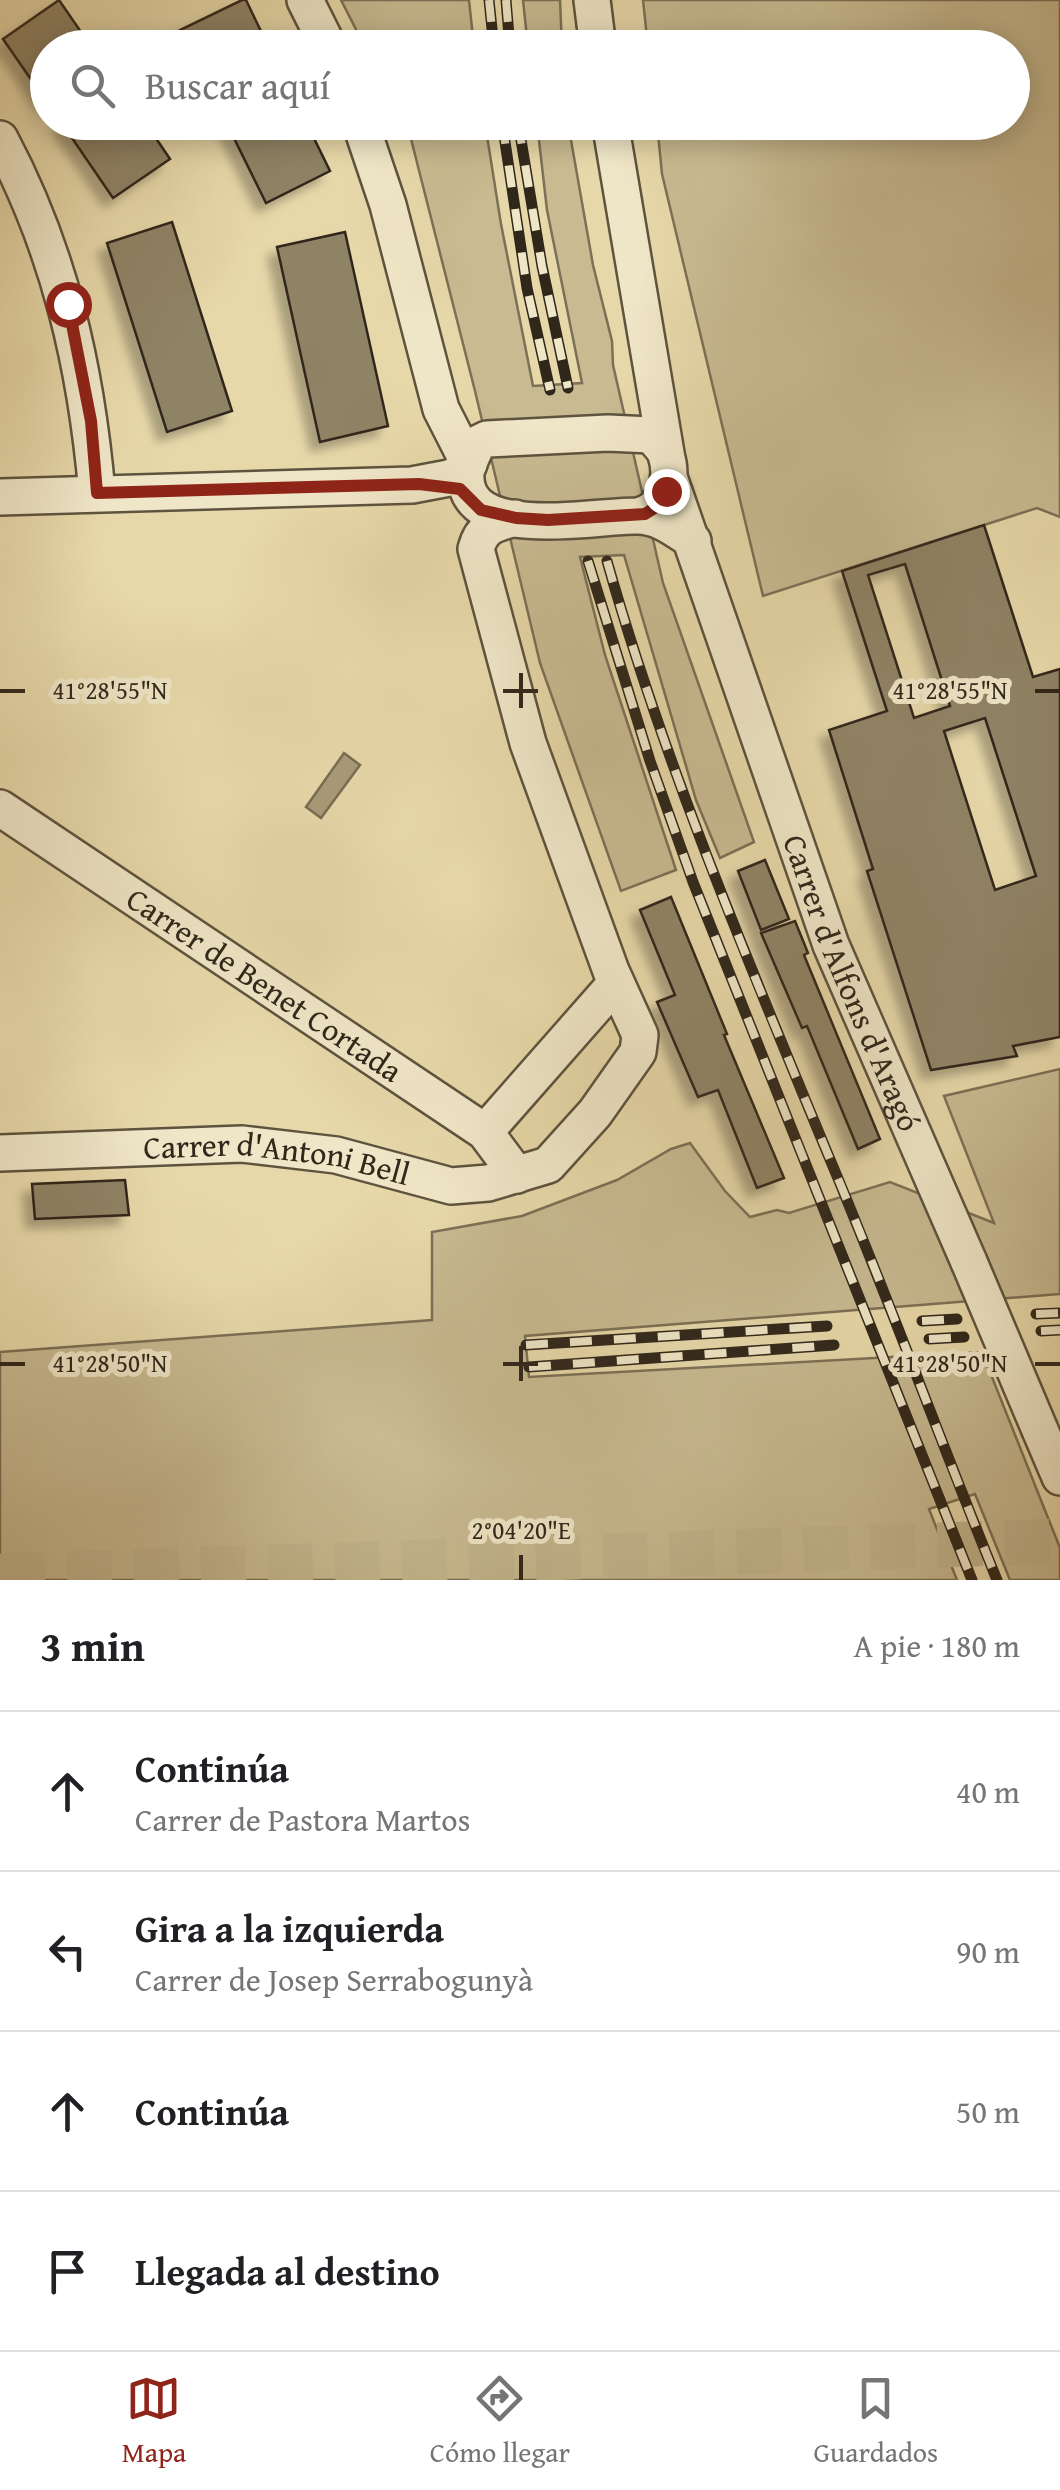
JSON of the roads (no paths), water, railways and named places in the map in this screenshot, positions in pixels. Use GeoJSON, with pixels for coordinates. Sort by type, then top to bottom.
{"type":"FeatureCollection","features":[{"type":"Feature","properties":{"kind":"street"},"geometry":{"type":"LineString","coordinates":[[306,0],[320,30]]}},
{"type":"Feature","properties":{"kind":"street"},"geometry":{"type":"LineString","coordinates":[[592,0],[596,30]]}},
{"type":"Feature","properties":{"kind":"street"},"geometry":{"type":"LineString","coordinates":[[0,139],[24,184],[68,304],[91,421],[97,493]]}},
{"type":"Feature","properties":{"kind":"street"},"geometry":{"type":"LineString","coordinates":[[366,140],[388,205],[441,408],[467,462],[481,510],[548,520],[638,516],[666,522],[693,541]]}},
{"type":"Feature","properties":{"kind":"street","name":"Carrer d'Alfons d'Aragó"},"geometry":{"type":"LineString","coordinates":[[613,140],[668,465],[693,541],[831,945],[1060,1478]]}},
{"type":"Feature","properties":{"kind":"street"},"geometry":{"type":"LineString","coordinates":[[608,433],[642,408],[652,377]]}},
{"type":"Feature","properties":{"kind":"street"},"geometry":{"type":"LineString","coordinates":[[0,496],[419,484],[458,476],[467,462],[505,436],[651,435],[668,465],[666,491],[656,507],[638,516]]}},
{"type":"Feature","properties":{"kind":"street"},"geometry":{"type":"LineString","coordinates":[[516,518],[488,526],[476,549],[528,743],[616,982],[640,1035],[638,1052],[595,1113],[533,1170]]}},
{"type":"Feature","properties":{"kind":"street","name":"Carrer de Benet Cortada"},"geometry":{"type":"LineString","coordinates":[[0,808],[484,1132],[533,1170]]}},
{"type":"Feature","properties":{"kind":"street"},"geometry":{"type":"LineString","coordinates":[[484,1132],[616,982]]}},
{"type":"Feature","properties":{"kind":"street","name":"Carrer d'Antoni Bell"},"geometry":{"type":"LineString","coordinates":[[0,1153],[242,1144],[336,1155],[451,1186],[488,1182],[533,1170]]}},
{"type":"Feature","properties":{"kind":"tunnel"},"geometry":{"type":"LineString","coordinates":[[0,1576],[1060,1541]]}},
{"type":"Feature","properties":{"kind":"railway"},"geometry":{"type":"LineString","coordinates":[[489,0],[492,30]]}},
{"type":"Feature","properties":{"kind":"railway"},"geometry":{"type":"LineString","coordinates":[[506,0],[508,30]]}},
{"type":"Feature","properties":{"kind":"railway"},"geometry":{"type":"LineString","coordinates":[[505,140],[527,288],[550,390]]}},
{"type":"Feature","properties":{"kind":"railway"},"geometry":{"type":"LineString","coordinates":[[521,140],[568,388]]}},
{"type":"Feature","properties":{"kind":"railway"},"geometry":{"type":"LineString","coordinates":[[588,561],[650,761],[693,882],[972,1580]]}},
{"type":"Feature","properties":{"kind":"railway"},"geometry":{"type":"LineString","coordinates":[[607,561],[655,713],[709,862],[997,1580]]}},
{"type":"Feature","properties":{"kind":"railway"},"geometry":{"type":"LineString","coordinates":[[1036,1314],[1060,1313]]}},
{"type":"Feature","properties":{"kind":"railway"},"geometry":{"type":"LineString","coordinates":[[922,1321],[957,1319]]}},
{"type":"Feature","properties":{"kind":"railway"},"geometry":{"type":"LineString","coordinates":[[526,1345],[827,1326]]}},
{"type":"Feature","properties":{"kind":"railway"},"geometry":{"type":"LineString","coordinates":[[1041,1331],[1060,1330]]}},
{"type":"Feature","properties":{"kind":"railway"},"geometry":{"type":"LineString","coordinates":[[929,1339],[964,1337]]}},
{"type":"Feature","properties":{"kind":"railway"},"geometry":{"type":"LineString","coordinates":[[529,1367],[834,1345]]}}]}
